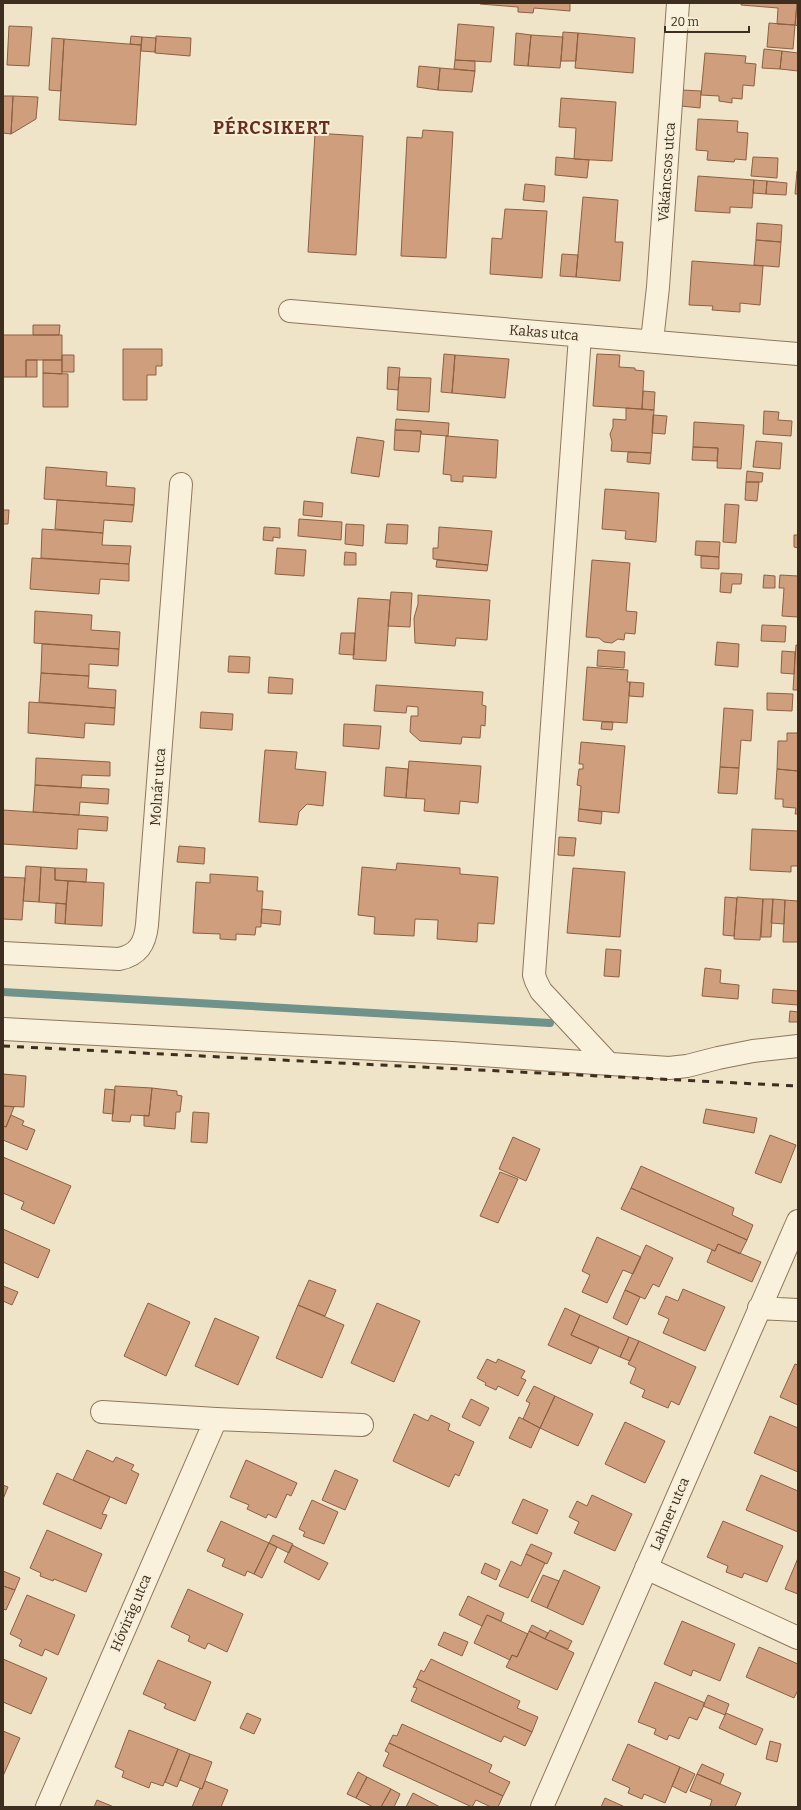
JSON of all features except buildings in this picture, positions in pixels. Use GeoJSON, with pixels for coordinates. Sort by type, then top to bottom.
{"type":"FeatureCollection","features":[{"type":"Feature","properties":{"kind":"street","name":"Vákáncsos utca"},"geometry":{"type":"LineString","coordinates":[[652,341],[658,287],[678,3]]}},
{"type":"Feature","properties":{"kind":"street","name":"Kakas utca"},"geometry":{"type":"LineString","coordinates":[[290,311],[798,354]]}},
{"type":"Feature","properties":{"kind":"street"},"geometry":{"type":"LineString","coordinates":[[580,336],[534,975],[541,991],[609,1064]]}},
{"type":"Feature","properties":{"kind":"street","name":"Molnár utca"},"geometry":{"type":"LineString","coordinates":[[3,953],[119,959],[128,957],[135,953],[144,941],[148,917],[181,484]]}},
{"type":"Feature","properties":{"kind":"street"},"geometry":{"type":"LineString","coordinates":[[3,1029],[282,1043],[650,1067],[687,1066],[753,1051],[798,1046]]}},
{"type":"Feature","properties":{"kind":"street","name":"Lahner utca"},"geometry":{"type":"LineString","coordinates":[[542,1807],[798,1220]]}},
{"type":"Feature","properties":{"kind":"street"},"geometry":{"type":"LineString","coordinates":[[759,1308],[798,1310]]}},
{"type":"Feature","properties":{"kind":"street"},"geometry":{"type":"LineString","coordinates":[[102,1412],[216,1419],[362,1425]]}},
{"type":"Feature","properties":{"kind":"street","name":"Hóvirág utca"},"geometry":{"type":"LineString","coordinates":[[47,1807],[216,1419]]}},
{"type":"Feature","properties":{"kind":"street"},"geometry":{"type":"LineString","coordinates":[[646,1568],[798,1638]]}},
{"type":"Feature","properties":{"kind":"waterway"},"geometry":{"type":"LineString","coordinates":[[3,992],[550,1023]]}},
{"type":"Feature","properties":{"kind":"railway"},"geometry":{"type":"LineString","coordinates":[[3,1046],[798,1086]]}},
{"type":"Feature","properties":{"kind":"district","name":"PÉRCSIKERT"},"geometry":{"type":"Point","coordinates":[272,128]}}]}
